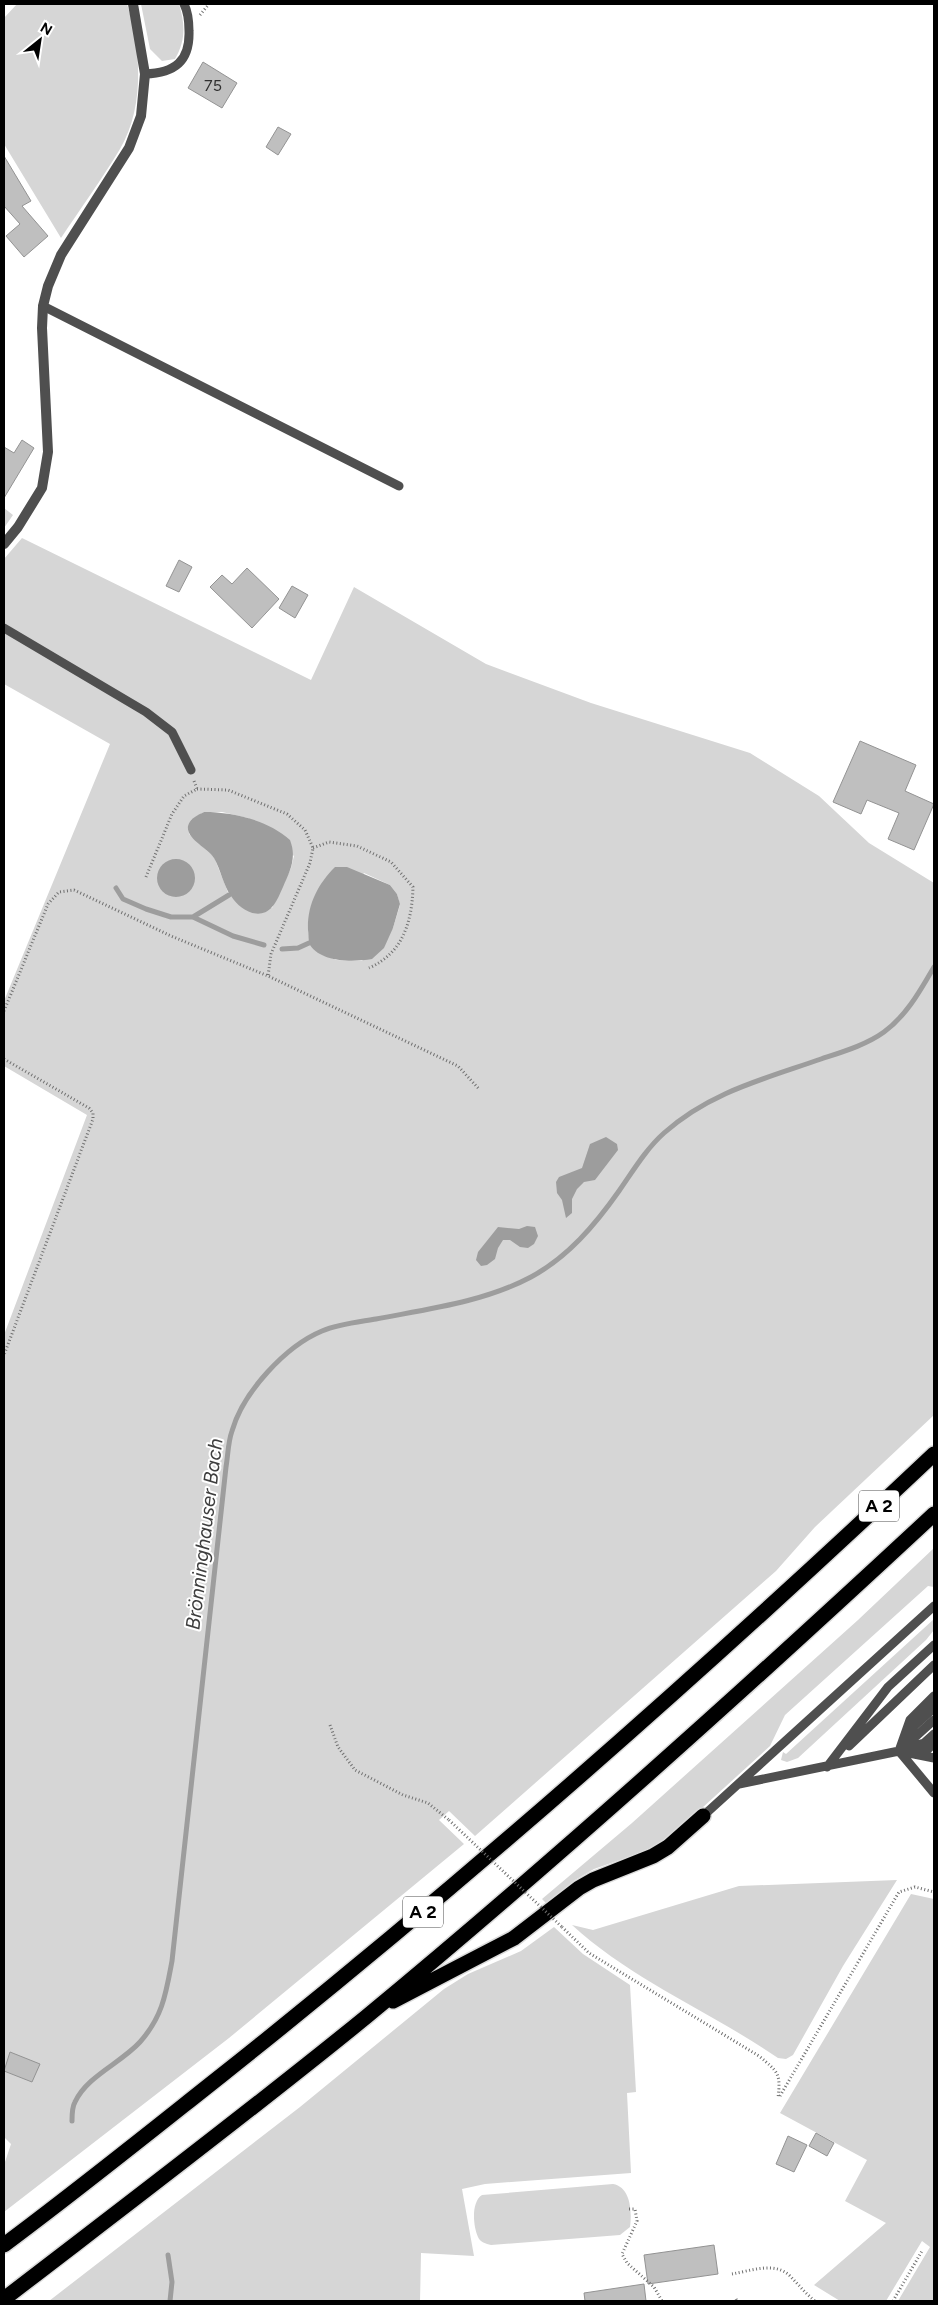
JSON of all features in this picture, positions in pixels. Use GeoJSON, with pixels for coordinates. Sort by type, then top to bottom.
{"type":"FeatureCollection","features":[{"type":"Feature","properties":{"kind":"highway","name":"A 2"},"geometry":{"type":"LineString","coordinates":[[4,2245],[78,2190],[308,2007],[456,1884],[688,1681],[817,1565],[934,1454]]}},
{"type":"Feature","properties":{"kind":"highway","name":"A 2"},"geometry":{"type":"LineString","coordinates":[[9,2295],[196,2153],[366,2016],[622,1799],[741,1694],[934,1514]]}},
{"type":"Feature","properties":{"kind":"highway"},"geometry":{"type":"LineString","coordinates":[[366,2016],[514,1938],[579,1888],[593,1880],[653,1856],[668,1847],[704,1816]]}},
{"type":"Feature","properties":{"kind":"street"},"geometry":{"type":"LineString","coordinates":[[4,544],[18,527],[42,488],[48,452],[42,328],[43,306],[52,271],[129,148],[141,116],[146,74],[133,4]]}},
{"type":"Feature","properties":{"kind":"lane"},"geometry":{"type":"LineString","coordinates":[[146,74],[162,73],[175,68],[189,50],[189,27],[184,4]]}},
{"type":"Feature","properties":{"kind":"lane"},"geometry":{"type":"LineString","coordinates":[[43,306],[399,486]]}},
{"type":"Feature","properties":{"kind":"lane"},"geometry":{"type":"LineString","coordinates":[[4,628],[146,712],[172,732],[191,770]]}},
{"type":"Feature","properties":{"kind":"lane"},"geometry":{"type":"LineString","coordinates":[[704,1816],[934,1606]]}},
{"type":"Feature","properties":{"kind":"lane"},"geometry":{"type":"LineString","coordinates":[[827,1767],[888,1687],[934,1645]]}},
{"type":"Feature","properties":{"kind":"lane"},"geometry":{"type":"LineString","coordinates":[[827,1767],[934,1665]]}},
{"type":"Feature","properties":{"kind":"lane"},"geometry":{"type":"LineString","coordinates":[[899,1751],[910,1720],[934,1696]]}},
{"type":"Feature","properties":{"kind":"lane"},"geometry":{"type":"LineString","coordinates":[[899,1751],[914,1726],[934,1708]]}},
{"type":"Feature","properties":{"kind":"lane"},"geometry":{"type":"LineString","coordinates":[[899,1751],[934,1720]]}},
{"type":"Feature","properties":{"kind":"lane"},"geometry":{"type":"LineString","coordinates":[[738,1784],[899,1751],[924,1743],[934,1734]]}},
{"type":"Feature","properties":{"kind":"lane"},"geometry":{"type":"LineString","coordinates":[[899,1751],[928,1748],[934,1743]]}},
{"type":"Feature","properties":{"kind":"lane"},"geometry":{"type":"LineString","coordinates":[[899,1751],[934,1758]]}},
{"type":"Feature","properties":{"kind":"lane"},"geometry":{"type":"LineString","coordinates":[[899,1751],[934,1793]]}},
{"type":"Feature","properties":{"kind":"path"},"geometry":{"type":"LineString","coordinates":[[191,770],[197,789]]}},
{"type":"Feature","properties":{"kind":"path"},"geometry":{"type":"LineString","coordinates":[[146,877],[172,814],[184,796],[197,789],[228,790],[287,814],[305,830],[312,848],[310,863],[271,954],[268,976]]}},
{"type":"Feature","properties":{"kind":"path"},"geometry":{"type":"LineString","coordinates":[[312,848],[329,842],[357,846],[391,862],[413,887],[412,912],[398,945],[385,961],[369,968]]}},
{"type":"Feature","properties":{"kind":"path"},"geometry":{"type":"LineString","coordinates":[[4,1012],[48,904],[59,892],[74,890],[171,936],[268,976],[458,1066],[478,1089]]}},
{"type":"Feature","properties":{"kind":"path"},"geometry":{"type":"LineString","coordinates":[[4,1059],[89,1108],[93,1119],[4,1355]]}},
{"type":"Feature","properties":{"kind":"path"},"geometry":{"type":"LineString","coordinates":[[330,1725],[338,1747],[355,1770],[403,1795],[428,1803],[449,1820],[590,1953],[760,2056],[777,2071],[780,2078],[778,2098],[899,1892],[915,1887],[934,1892]]}},
{"type":"Feature","properties":{"kind":"path"},"geometry":{"type":"LineString","coordinates":[[629,2209],[635,2209],[637,2221],[622,2254],[627,2263],[654,2287],[662,2301]]}},
{"type":"Feature","properties":{"kind":"path"},"geometry":{"type":"LineString","coordinates":[[893,2301],[922,2251]]}},
{"type":"Feature","properties":{"kind":"path"},"geometry":{"type":"LineString","coordinates":[[732,2274],[773,2267],[789,2275],[815,2301]]}},
{"type":"Feature","properties":{"kind":"shaded area"},"geometry":{"type":"Polygon","coordinates":[[[17,4],[127,4],[132,21],[138,58],[137,96],[134,115],[120,149],[61,238],[4,144],[4,18],[17,4]]]}},
{"type":"Feature","properties":{"kind":"shaded area"},"geometry":{"type":"Polygon","coordinates":[[[141,4],[179,4],[183,39],[175,59],[162,61],[150,49],[141,4]]]}},
{"type":"Feature","properties":{"kind":"shaded area"},"geometry":{"type":"Polygon","coordinates":[[[4,508],[13,515],[4,528],[4,508]]]}},
{"type":"Feature","properties":{"kind":"shaded area"},"geometry":{"type":"Polygon","coordinates":[[[22,538],[311,680],[354,587],[486,664],[591,703],[750,753],[819,796],[869,843],[934,883],[934,1415],[815,1527],[776,1571],[475,1836],[449,1811],[439,1820],[464,1844],[229,2038],[4,2212],[4,2165],[11,2144],[4,2137],[4,1335],[87,1115],[4,1066],[4,1001],[110,744],[4,684],[4,559],[22,538]],[[204,812],[191,820],[188,827],[189,834],[214,857],[229,895],[272,908],[291,868],[294,856],[248,818],[222,812],[204,812]],[[364,873],[316,951],[336,960],[362,961],[393,928],[400,905],[397,894],[390,885],[364,873]]]}},
{"type":"Feature","properties":{"kind":"shaded area"},"geometry":{"type":"Polygon","coordinates":[[[204,812],[250,818],[271,827],[290,840],[293,859],[290,870],[277,900],[267,911],[255,914],[239,905],[228,892],[214,858],[190,835],[188,826],[190,821],[204,812]]]}},
{"type":"Feature","properties":{"kind":"shaded area"},"geometry":{"type":"Polygon","coordinates":[[[176,859],[190,864],[195,878],[190,892],[176,897],[162,892],[157,878],[162,864],[176,859]]]}},
{"type":"Feature","properties":{"kind":"shaded area"},"geometry":{"type":"Polygon","coordinates":[[[335,867],[347,867],[390,885],[397,894],[400,904],[393,928],[384,948],[372,959],[348,961],[330,958],[315,951],[310,945],[308,930],[309,912],[323,881],[335,867]]]}},
{"type":"Feature","properties":{"kind":"shaded area"},"geometry":{"type":"Polygon","coordinates":[[[606,1137],[617,1144],[618,1150],[595,1180],[584,1182],[577,1189],[572,1199],[572,1213],[566,1218],[562,1200],[557,1193],[556,1182],[559,1177],[582,1168],[590,1144],[606,1137]]]}},
{"type":"Feature","properties":{"kind":"shaded area"},"geometry":{"type":"Polygon","coordinates":[[[527,1226],[535,1227],[538,1236],[534,1244],[528,1248],[520,1247],[510,1240],[503,1240],[498,1248],[495,1259],[487,1265],[481,1266],[476,1260],[478,1252],[498,1227],[519,1229],[527,1226]]]}},
{"type":"Feature","properties":{"kind":"shaded area"},"geometry":{"type":"Polygon","coordinates":[[[934,1548],[934,1587],[928,1586],[785,1715],[770,1746],[668,1839],[654,1848],[594,1869],[575,1880],[547,1904],[542,1899],[632,1823],[858,1620],[934,1548]]]}},
{"type":"Feature","properties":{"kind":"shaded area"},"geometry":{"type":"Polygon","coordinates":[[[934,1619],[934,1630],[926,1640],[798,1758],[787,1762],[781,1760],[783,1752],[786,1754],[934,1619]]]}},
{"type":"Feature","properties":{"kind":"shaded area"},"geometry":{"type":"Polygon","coordinates":[[[897,1880],[843,1966],[793,2055],[786,2059],[778,2058],[620,1963],[572,1925],[593,1930],[739,1886],[897,1880]]]}},
{"type":"Feature","properties":{"kind":"shaded area"},"geometry":{"type":"Polygon","coordinates":[[[911,1894],[934,1899],[934,2301],[898,2301],[930,2247],[922,2241],[886,2301],[840,2301],[814,2285],[886,2223],[845,2201],[867,2160],[780,2113],[911,1894]]]}},
{"type":"Feature","properties":{"kind":"shaded area"},"geometry":{"type":"Polygon","coordinates":[[[554,1927],[583,1954],[630,1985],[636,2092],[627,2093],[631,2173],[485,2184],[462,2189],[474,2256],[421,2253],[420,2301],[49,2301],[300,2107],[444,1989],[468,1974],[521,1951],[554,1927]]]}},
{"type":"Feature","properties":{"kind":"shaded area"},"geometry":{"type":"Polygon","coordinates":[[[613,2184],[619,2186],[627,2195],[631,2214],[630,2227],[620,2235],[491,2245],[478,2237],[474,2214],[478,2198],[482,2195],[613,2184]]]}},
{"type":"Feature","properties":{"kind":"building"},"geometry":{"type":"Polygon","coordinates":[[[203,62],[237,83],[222,108],[188,88],[203,62]]]}},
{"type":"Feature","properties":{"kind":"building"},"geometry":{"type":"Polygon","coordinates":[[[278,127],[291,134],[278,155],[266,147],[278,127]]]}},
{"type":"Feature","properties":{"kind":"building"},"geometry":{"type":"Polygon","coordinates":[[[4,156],[31,201],[22,206],[48,236],[24,257],[6,236],[20,224],[4,206],[4,156]]]}},
{"type":"Feature","properties":{"kind":"building"},"geometry":{"type":"Polygon","coordinates":[[[22,440],[34,448],[4,498],[4,447],[14,453],[22,440]]]}},
{"type":"Feature","properties":{"kind":"building"},"geometry":{"type":"Polygon","coordinates":[[[179,560],[192,567],[179,592],[166,586],[179,560]]]}},
{"type":"Feature","properties":{"kind":"building"},"geometry":{"type":"Polygon","coordinates":[[[247,568],[279,599],[252,628],[210,587],[222,575],[232,584],[247,568]]]}},
{"type":"Feature","properties":{"kind":"building"},"geometry":{"type":"Polygon","coordinates":[[[292,586],[308,595],[295,618],[279,608],[292,586]]]}},
{"type":"Feature","properties":{"kind":"building"},"geometry":{"type":"Polygon","coordinates":[[[860,741],[916,765],[905,791],[934,804],[914,850],[888,839],[899,813],[867,800],[861,814],[833,802],[860,741]]]}},
{"type":"Feature","properties":{"kind":"building"},"geometry":{"type":"Polygon","coordinates":[[[10,2052],[40,2064],[32,2082],[4,2071],[10,2052]]]}},
{"type":"Feature","properties":{"kind":"building"},"geometry":{"type":"Polygon","coordinates":[[[816,2133],[834,2143],[827,2156],[809,2146],[816,2133]]]}},
{"type":"Feature","properties":{"kind":"building"},"geometry":{"type":"Polygon","coordinates":[[[788,2136],[807,2145],[794,2172],[776,2164],[788,2136]]]}},
{"type":"Feature","properties":{"kind":"building"},"geometry":{"type":"Polygon","coordinates":[[[714,2245],[718,2274],[648,2284],[644,2255],[714,2245]]]}},
{"type":"Feature","properties":{"kind":"building"},"geometry":{"type":"Polygon","coordinates":[[[644,2284],[646,2301],[585,2301],[584,2293],[644,2284]]]}},
{"type":"Feature","properties":{"kind":"waterway"},"geometry":{"type":"LineString","coordinates":[[116,888],[123,899],[146,909],[171,917],[193,917],[233,936],[264,945]]}},
{"type":"Feature","properties":{"kind":"waterway"},"geometry":{"type":"LineString","coordinates":[[193,917],[229,895]]}},
{"type":"Feature","properties":{"kind":"waterway"},"geometry":{"type":"LineString","coordinates":[[282,949],[298,948],[309,943]]}},
{"type":"Feature","properties":{"kind":"waterway","name":"Brönninghauser Bach"},"geometry":{"type":"LineString","coordinates":[[72,2121],[73,2106],[80,2093],[96,2077],[124,2057],[140,2042],[154,2023],[165,1994],[172,1961],[229,1444],[238,1416],[256,1386],[294,1347],[322,1331],[342,1325],[475,1299],[513,1286],[544,1269],[580,1239],[610,1204],[651,1146],[682,1119],[700,1107],[738,1088],[845,1051],[877,1037],[900,1018],[918,994],[934,967]]}},
{"type":"Feature","properties":{"kind":"waterway","name":"Brönninghauser Bach"},"geometry":{"type":"LineString","coordinates":[[168,2255],[172,2282],[170,2301]]}}]}
